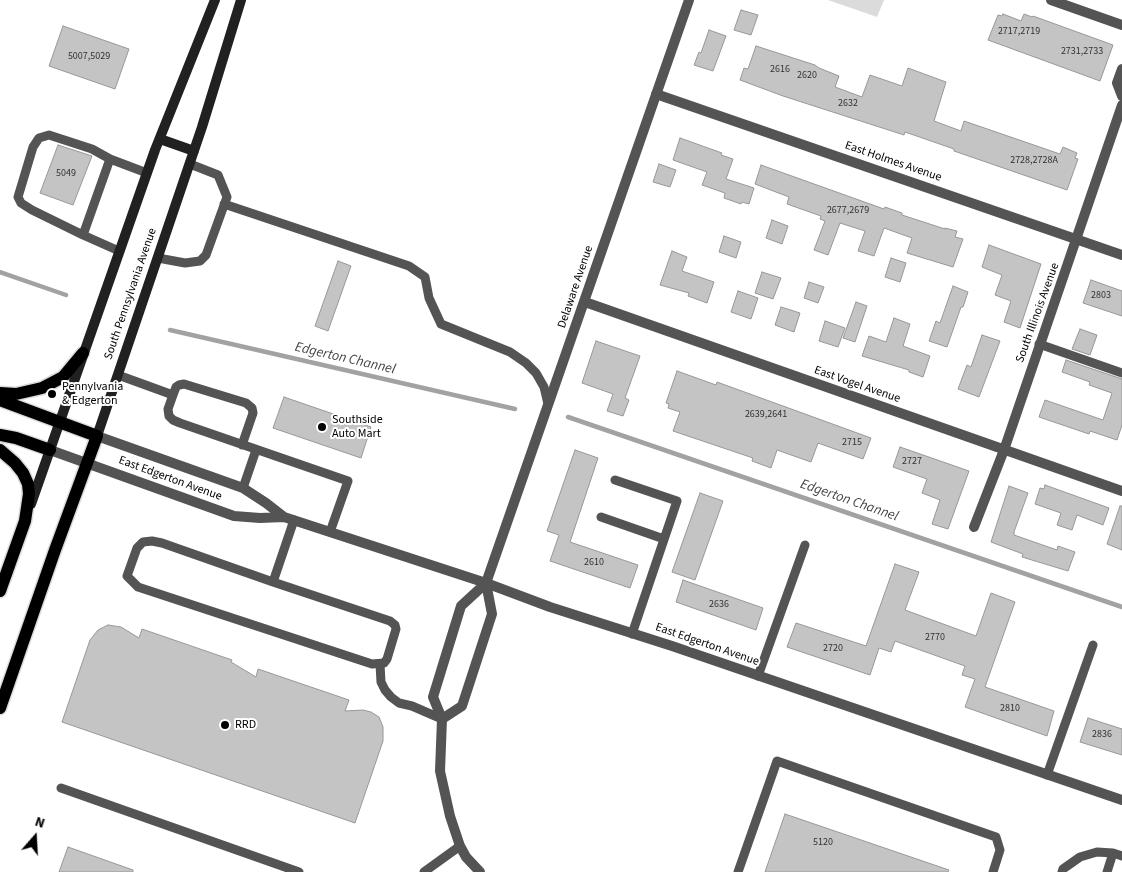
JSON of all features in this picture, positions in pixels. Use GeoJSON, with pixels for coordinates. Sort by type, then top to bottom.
{"type":"FeatureCollection","features":[{"type":"Feature","properties":{"kind":"main road","name":"South Pennsylvania Avenue"},"geometry":{"type":"LineString","coordinates":[[0,591],[147,173],[214,0]]}},
{"type":"Feature","properties":{"kind":"main road","name":"South Pennsylvania Avenue"},"geometry":{"type":"LineString","coordinates":[[0,708],[54,550],[118,376],[190,164],[241,0]]}},
{"type":"Feature","properties":{"kind":"main road"},"geometry":{"type":"LineString","coordinates":[[160,139],[194,151]]}},
{"type":"Feature","properties":{"kind":"main road"},"geometry":{"type":"LineString","coordinates":[[0,393],[16,394],[42,388],[63,377],[83,353]]}},
{"type":"Feature","properties":{"kind":"main road"},"geometry":{"type":"LineString","coordinates":[[0,400],[97,436]]}},
{"type":"Feature","properties":{"kind":"main road"},"geometry":{"type":"LineString","coordinates":[[0,435],[16,438],[50,450]]}},
{"type":"Feature","properties":{"kind":"main road"},"geometry":{"type":"LineString","coordinates":[[0,450],[23,473],[28,484],[29,494],[25,521]]}},
{"type":"Feature","properties":{"kind":"street","name":"Delaware Avenue"},"geometry":{"type":"LineString","coordinates":[[486,583],[689,0]]}},
{"type":"Feature","properties":{"kind":"street"},"geometry":{"type":"LineString","coordinates":[[1051,0],[1122,25]]}},
{"type":"Feature","properties":{"kind":"street"},"geometry":{"type":"LineString","coordinates":[[1122,69],[1117,83],[1122,96]]}},
{"type":"Feature","properties":{"kind":"street","name":"East Holmes Avenue"},"geometry":{"type":"LineString","coordinates":[[656,94],[1122,255]]}},
{"type":"Feature","properties":{"kind":"street","name":"South Illinois Avenue"},"geometry":{"type":"LineString","coordinates":[[974,527],[1004,450],[1122,105]]}},
{"type":"Feature","properties":{"kind":"street","name":"East Vogel Avenue"},"geometry":{"type":"LineString","coordinates":[[585,302],[1122,491]]}},
{"type":"Feature","properties":{"kind":"street","name":"East Edgerton Avenue"},"geometry":{"type":"LineString","coordinates":[[97,436],[243,488],[289,518],[486,583],[550,607],[1122,800]]}},
{"type":"Feature","properties":{"kind":"street","name":"East Edgerton Avenue"},"geometry":{"type":"LineString","coordinates":[[50,450],[234,516],[289,518]]}},
{"type":"Feature","properties":{"kind":"street"},"geometry":{"type":"LineString","coordinates":[[480,872],[460,846],[450,816],[440,771],[442,719],[433,697],[461,606],[486,583]]}},
{"type":"Feature","properties":{"kind":"street"},"geometry":{"type":"LineString","coordinates":[[442,719],[462,706],[492,614],[486,583]]}},
{"type":"Feature","properties":{"kind":"lane"},"geometry":{"type":"LineString","coordinates":[[119,251],[21,203],[18,197],[33,147],[39,138],[49,135],[92,149],[110,159],[147,173]]}},
{"type":"Feature","properties":{"kind":"lane"},"geometry":{"type":"LineString","coordinates":[[83,235],[110,159]]}},
{"type":"Feature","properties":{"kind":"lane"},"geometry":{"type":"LineString","coordinates":[[158,258],[185,263],[200,262],[206,255],[227,197],[218,175],[190,164]]}},
{"type":"Feature","properties":{"kind":"lane"},"geometry":{"type":"LineString","coordinates":[[224,204],[409,266],[425,277],[429,298],[441,324],[510,352],[526,363],[536,373],[544,387],[548,404]]}},
{"type":"Feature","properties":{"kind":"lane"},"geometry":{"type":"LineString","coordinates":[[1039,344],[1122,373]]}},
{"type":"Feature","properties":{"kind":"lane"},"geometry":{"type":"LineString","coordinates":[[118,376],[173,394]]}},
{"type":"Feature","properties":{"kind":"lane"},"geometry":{"type":"LineString","coordinates":[[242,445],[253,413],[252,408],[246,403],[184,384],[179,385],[173,394],[168,409],[172,420],[242,445],[256,450],[348,481],[330,532]]}},
{"type":"Feature","properties":{"kind":"lane"},"geometry":{"type":"LineString","coordinates":[[243,488],[256,450]]}},
{"type":"Feature","properties":{"kind":"lane"},"geometry":{"type":"LineString","coordinates":[[615,480],[677,501],[632,634]]}},
{"type":"Feature","properties":{"kind":"lane"},"geometry":{"type":"LineString","coordinates":[[601,517],[664,539]]}},
{"type":"Feature","properties":{"kind":"lane"},"geometry":{"type":"LineString","coordinates":[[272,582],[289,518]]}},
{"type":"Feature","properties":{"kind":"lane"},"geometry":{"type":"LineString","coordinates":[[152,541],[272,582],[390,620],[396,629],[387,659],[384,663],[372,664],[138,587],[127,576],[137,548],[143,542],[152,541]]}},
{"type":"Feature","properties":{"kind":"lane"},"geometry":{"type":"LineString","coordinates":[[758,676],[805,545]]}},
{"type":"Feature","properties":{"kind":"lane"},"geometry":{"type":"LineString","coordinates":[[1048,774],[1093,645]]}},
{"type":"Feature","properties":{"kind":"lane"},"geometry":{"type":"LineString","coordinates":[[380,664],[382,682],[385,690],[391,697],[399,703],[412,706],[442,719]]}},
{"type":"Feature","properties":{"kind":"lane"},"geometry":{"type":"LineString","coordinates":[[738,872],[777,761],[996,837],[1000,850],[993,872]]}},
{"type":"Feature","properties":{"kind":"lane"},"geometry":{"type":"LineString","coordinates":[[62,788],[299,872]]}},
{"type":"Feature","properties":{"kind":"lane"},"geometry":{"type":"LineString","coordinates":[[424,872],[460,846]]}},
{"type":"Feature","properties":{"kind":"lane"},"geometry":{"type":"LineString","coordinates":[[1062,872],[1063,869],[1080,857],[1096,852],[1118,854],[1107,872]]}},
{"type":"Feature","properties":{"kind":"shaded area"},"geometry":{"type":"Polygon","coordinates":[[[828,0],[884,0],[877,17],[828,0]]]}},
{"type":"Feature","properties":{"kind":"building"},"geometry":{"type":"Polygon","coordinates":[[[741,10],[758,15],[751,35],[734,30],[741,10]]]}},
{"type":"Feature","properties":{"kind":"building"},"geometry":{"type":"Polygon","coordinates":[[[1003,14],[1021,21],[1024,14],[1033,16],[1113,45],[1100,81],[988,40],[998,15],[1002,16],[1003,14]]]}},
{"type":"Feature","properties":{"kind":"building"},"geometry":{"type":"Polygon","coordinates":[[[63,26],[129,49],[115,89],[49,66],[63,26]]]}},
{"type":"Feature","properties":{"kind":"building"},"geometry":{"type":"Polygon","coordinates":[[[709,30],[726,36],[713,71],[694,65],[699,52],[701,53],[709,30]]]}},
{"type":"Feature","properties":{"kind":"building"},"geometry":{"type":"Polygon","coordinates":[[[756,46],[815,65],[839,76],[835,87],[862,97],[870,75],[902,86],[908,68],[946,82],[934,121],[961,131],[964,121],[1060,154],[1063,147],[1077,153],[1075,158],[1078,159],[1067,190],[905,132],[904,135],[740,80],[744,68],[748,69],[756,46]]]}},
{"type":"Feature","properties":{"kind":"building"},"geometry":{"type":"Polygon","coordinates":[[[680,138],[722,153],[721,155],[733,159],[726,179],[754,188],[749,204],[742,202],[741,204],[724,198],[725,193],[702,185],[707,172],[673,160],[680,138]]]}},
{"type":"Feature","properties":{"kind":"building"},"geometry":{"type":"Polygon","coordinates":[[[58,145],[92,156],[73,205],[40,193],[58,145]]]}},
{"type":"Feature","properties":{"kind":"building"},"geometry":{"type":"Polygon","coordinates":[[[659,164],[676,170],[670,187],[653,182],[659,164]]]}},
{"type":"Feature","properties":{"kind":"building"},"geometry":{"type":"Polygon","coordinates":[[[761,165],[884,209],[885,207],[902,213],[902,215],[957,231],[955,237],[963,239],[953,267],[907,253],[912,238],[884,228],[874,256],[858,251],[865,231],[840,223],[828,255],[814,250],[825,221],[820,219],[821,216],[787,204],[789,197],[755,184],[761,165]]]}},
{"type":"Feature","properties":{"kind":"building"},"geometry":{"type":"Polygon","coordinates":[[[772,220],[788,226],[782,244],[766,238],[772,220]]]}},
{"type":"Feature","properties":{"kind":"building"},"geometry":{"type":"Polygon","coordinates":[[[724,236],[741,242],[736,258],[719,252],[724,236]]]}},
{"type":"Feature","properties":{"kind":"building"},"geometry":{"type":"Polygon","coordinates":[[[989,245],[1041,264],[1020,328],[1004,322],[1011,301],[995,295],[1002,275],[982,267],[989,245]]]}},
{"type":"Feature","properties":{"kind":"building"},"geometry":{"type":"Polygon","coordinates":[[[672,251],[687,257],[682,271],[714,282],[707,303],[688,296],[689,293],[660,285],[672,251]]]}},
{"type":"Feature","properties":{"kind":"building"},"geometry":{"type":"Polygon","coordinates":[[[891,258],[906,263],[900,282],[885,277],[891,258]]]}},
{"type":"Feature","properties":{"kind":"building"},"geometry":{"type":"Polygon","coordinates":[[[338,261],[351,266],[328,331],[315,326],[338,261]]]}},
{"type":"Feature","properties":{"kind":"building"},"geometry":{"type":"Polygon","coordinates":[[[762,272],[781,278],[773,299],[755,293],[762,272]]]}},
{"type":"Feature","properties":{"kind":"building"},"geometry":{"type":"Polygon","coordinates":[[[1091,280],[1122,291],[1122,316],[1083,303],[1091,280]]]}},
{"type":"Feature","properties":{"kind":"building"},"geometry":{"type":"Polygon","coordinates":[[[809,282],[824,287],[818,303],[804,298],[809,282]]]}},
{"type":"Feature","properties":{"kind":"building"},"geometry":{"type":"Polygon","coordinates":[[[953,286],[968,292],[947,347],[929,341],[936,321],[940,323],[953,286]]]}},
{"type":"Feature","properties":{"kind":"building"},"geometry":{"type":"Polygon","coordinates":[[[738,291],[758,298],[751,319],[731,312],[738,291]]]}},
{"type":"Feature","properties":{"kind":"building"},"geometry":{"type":"Polygon","coordinates":[[[856,302],[867,306],[855,342],[843,338],[856,302]]]}},
{"type":"Feature","properties":{"kind":"building"},"geometry":{"type":"Polygon","coordinates":[[[781,307],[800,313],[794,332],[775,325],[781,307]]]}},
{"type":"Feature","properties":{"kind":"building"},"geometry":{"type":"Polygon","coordinates":[[[894,318],[910,324],[903,346],[930,356],[923,377],[909,372],[909,370],[862,356],[869,336],[886,342],[894,318]]]}},
{"type":"Feature","properties":{"kind":"building"},"geometry":{"type":"Polygon","coordinates":[[[825,321],[845,328],[838,347],[819,341],[825,321]]]}},
{"type":"Feature","properties":{"kind":"building"},"geometry":{"type":"Polygon","coordinates":[[[1080,329],[1097,335],[1090,355],[1072,349],[1080,329]]]}},
{"type":"Feature","properties":{"kind":"building"},"geometry":{"type":"Polygon","coordinates":[[[982,335],[1000,341],[979,397],[958,389],[967,365],[971,367],[982,335]]]}},
{"type":"Feature","properties":{"kind":"building"},"geometry":{"type":"Polygon","coordinates":[[[596,341],[640,356],[625,398],[629,400],[623,416],[607,411],[613,394],[582,383],[596,341]]]}},
{"type":"Feature","properties":{"kind":"building"},"geometry":{"type":"Polygon","coordinates":[[[1066,360],[1122,379],[1122,425],[1117,440],[1090,431],[1089,434],[1039,417],[1045,400],[1103,420],[1112,393],[1089,385],[1090,382],[1062,372],[1066,360]]]}},
{"type":"Feature","properties":{"kind":"building"},"geometry":{"type":"Polygon","coordinates":[[[677,371],[716,385],[717,382],[871,438],[863,459],[818,443],[811,462],[777,450],[771,468],[752,461],[753,458],[673,431],[680,412],[668,408],[669,404],[666,403],[677,371]]]}},
{"type":"Feature","properties":{"kind":"building","name":"Southside Auto Mart"},"geometry":{"type":"Polygon","coordinates":[[[284,397],[371,427],[361,458],[273,428],[284,397]]]}},
{"type":"Feature","properties":{"kind":"building"},"geometry":{"type":"Polygon","coordinates":[[[900,447],[969,471],[948,529],[932,524],[940,500],[922,493],[927,479],[893,467],[900,447]]]}},
{"type":"Feature","properties":{"kind":"building"},"geometry":{"type":"Polygon","coordinates":[[[575,450],[598,458],[570,542],[638,565],[630,588],[550,561],[559,535],[547,531],[575,450]]]}},
{"type":"Feature","properties":{"kind":"building"},"geometry":{"type":"Polygon","coordinates":[[[1045,485],[1109,508],[1103,525],[1077,515],[1072,530],[1057,525],[1061,513],[1035,504],[1040,488],[1044,489],[1045,485]]]}},
{"type":"Feature","properties":{"kind":"building"},"geometry":{"type":"Polygon","coordinates":[[[1009,486],[1028,493],[1014,535],[1057,550],[1058,546],[1075,552],[1068,571],[1022,557],[1023,554],[991,542],[1009,486]]]}},
{"type":"Feature","properties":{"kind":"building"},"geometry":{"type":"Polygon","coordinates":[[[700,493],[723,501],[695,580],[672,572],[700,493]]]}},
{"type":"Feature","properties":{"kind":"building"},"geometry":{"type":"Polygon","coordinates":[[[1120,506],[1122,506],[1122,550],[1107,544],[1120,506]]]}},
{"type":"Feature","properties":{"kind":"building"},"geometry":{"type":"Polygon","coordinates":[[[895,564],[919,572],[905,610],[976,636],[991,593],[1015,602],[985,687],[1054,711],[1047,736],[965,707],[975,679],[962,675],[965,666],[895,641],[891,652],[879,648],[870,675],[787,647],[796,623],[866,646],[895,564]]]}},
{"type":"Feature","properties":{"kind":"building"},"geometry":{"type":"Polygon","coordinates":[[[683,580],[763,608],[756,630],[676,602],[683,580]]]}},
{"type":"Feature","properties":{"kind":"building","name":"RRD"},"geometry":{"type":"Polygon","coordinates":[[[108,625],[121,627],[139,638],[142,629],[232,660],[231,662],[256,677],[258,669],[349,700],[345,711],[363,710],[379,717],[383,727],[383,741],[355,823],[62,722],[90,640],[98,630],[108,625]]]}},
{"type":"Feature","properties":{"kind":"building"},"geometry":{"type":"Polygon","coordinates":[[[1088,718],[1122,729],[1122,755],[1080,742],[1088,718]]]}},
{"type":"Feature","properties":{"kind":"building"},"geometry":{"type":"Polygon","coordinates":[[[785,814],[949,870],[948,872],[765,872],[785,814]]]}},
{"type":"Feature","properties":{"kind":"building"},"geometry":{"type":"Polygon","coordinates":[[[68,847],[133,870],[133,872],[59,872],[68,847]]]}},
{"type":"Feature","properties":{"kind":"waterway","name":"Edgerton Channel"},"geometry":{"type":"LineString","coordinates":[[0,272],[66,295]]}},
{"type":"Feature","properties":{"kind":"waterway","name":"Edgerton Channel"},"geometry":{"type":"LineString","coordinates":[[170,330],[515,409]]}},
{"type":"Feature","properties":{"kind":"waterway","name":"Edgerton Channel"},"geometry":{"type":"LineString","coordinates":[[568,417],[1122,607]]}},
{"type":"Feature","properties":{"kind":"place","name":"Pennylvania & Edgerton"},"geometry":{"type":"Point","coordinates":[52,394]}},
{"type":"Feature","properties":{"kind":"place","name":"Southside Auto Mart"},"geometry":{"type":"Point","coordinates":[322,427]}},
{"type":"Feature","properties":{"kind":"place","name":"RRD"},"geometry":{"type":"Point","coordinates":[225,725]}}]}
